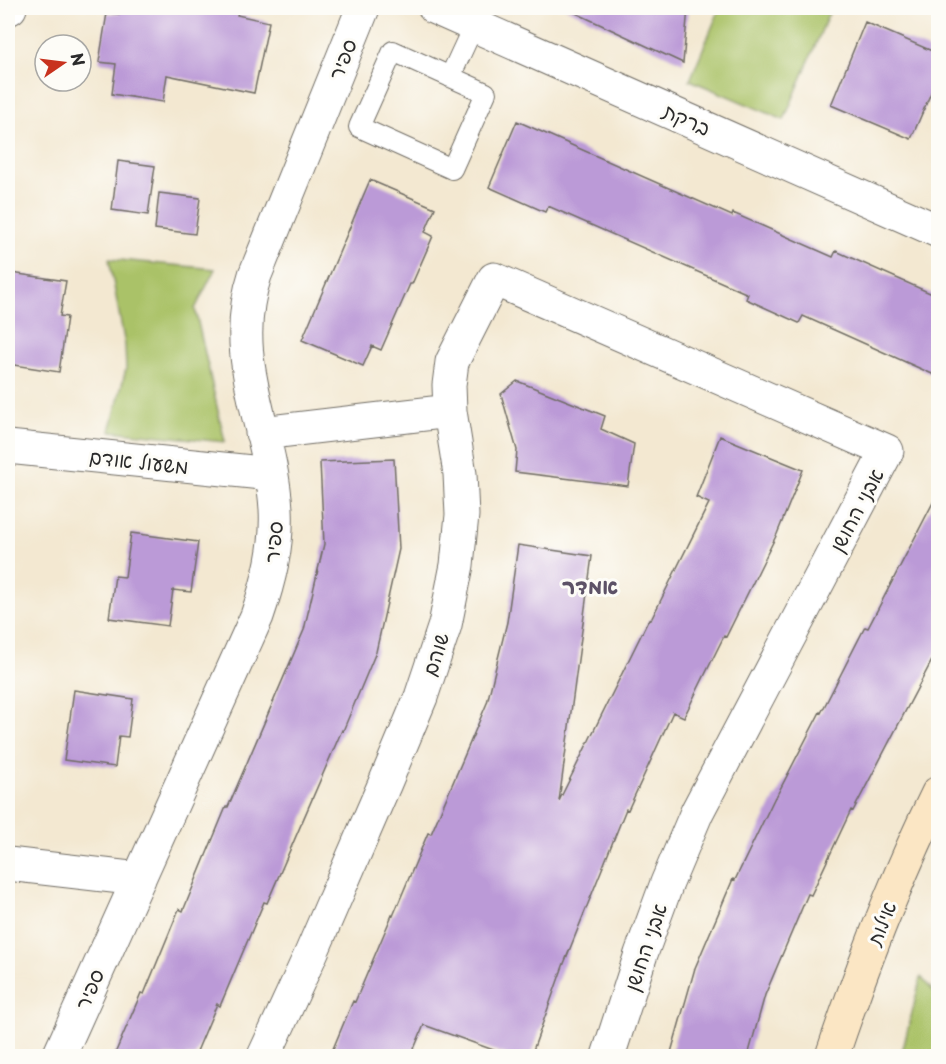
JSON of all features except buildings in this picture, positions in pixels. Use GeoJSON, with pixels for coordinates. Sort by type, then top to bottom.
{"type":"FeatureCollection","features":[{"type":"Feature","properties":{"kind":"street","name":"ספיר"},"geometry":{"type":"LineString","coordinates":[[59,1056],[257,616],[265,592],[271,571],[276,510],[271,474],[248,371],[245,340],[246,312],[251,287],[363,8]]}},
{"type":"Feature","properties":{"kind":"street","name":"ברקת"},"geometry":{"type":"LineString","coordinates":[[435,8],[939,231]]}},
{"type":"Feature","properties":{"kind":"street","name":"אבני החושן"},"geometry":{"type":"LineString","coordinates":[[450,411],[449,385],[452,362],[494,279],[887,451],[697,812],[667,883],[641,954],[608,1056]]}},
{"type":"Feature","properties":{"kind":"street"},"geometry":{"type":"LineString","coordinates":[[262,433],[450,411]]}},
{"type":"Feature","properties":{"kind":"street","name":"שוהם"},"geometry":{"type":"LineString","coordinates":[[264,1056],[386,783],[421,696],[445,625],[458,565],[462,515],[450,411]]}},
{"type":"Feature","properties":{"kind":"street","name":"משעול אודם"},"geometry":{"type":"LineString","coordinates":[[8,447],[271,474]]}},
{"type":"Feature","properties":{"kind":"street","name":"אילות"},"geometry":{"type":"LineString","coordinates":[[832,1056],[876,934],[901,874],[939,794]]}},
{"type":"Feature","properties":{"kind":"street"},"geometry":{"type":"LineString","coordinates":[[8,864],[139,879]]}},
{"type":"Feature","properties":{"kind":"lane"},"geometry":{"type":"LineString","coordinates":[[450,77],[474,25]]}},
{"type":"Feature","properties":{"kind":"lane"},"geometry":{"type":"LineString","coordinates":[[393,51],[450,77],[486,93],[452,169],[359,127],[393,51]]}},
{"type":"Feature","properties":{"kind":"green space"},"geometry":{"type":"Polygon","coordinates":[[[720,8],[831,8],[784,120],[690,80],[720,8]]]}},
{"type":"Feature","properties":{"kind":"green space"},"geometry":{"type":"Polygon","coordinates":[[[109,259],[215,269],[195,309],[225,442],[110,431],[126,369],[125,345],[109,259]]]}},
{"type":"Feature","properties":{"kind":"green space"},"geometry":{"type":"Polygon","coordinates":[[[921,977],[938,997],[938,1056],[901,1056],[921,977]]]}},
{"type":"Feature","properties":{"kind":"district","name":"אמדר"},"geometry":{"type":"Point","coordinates":[590,585]}}]}
